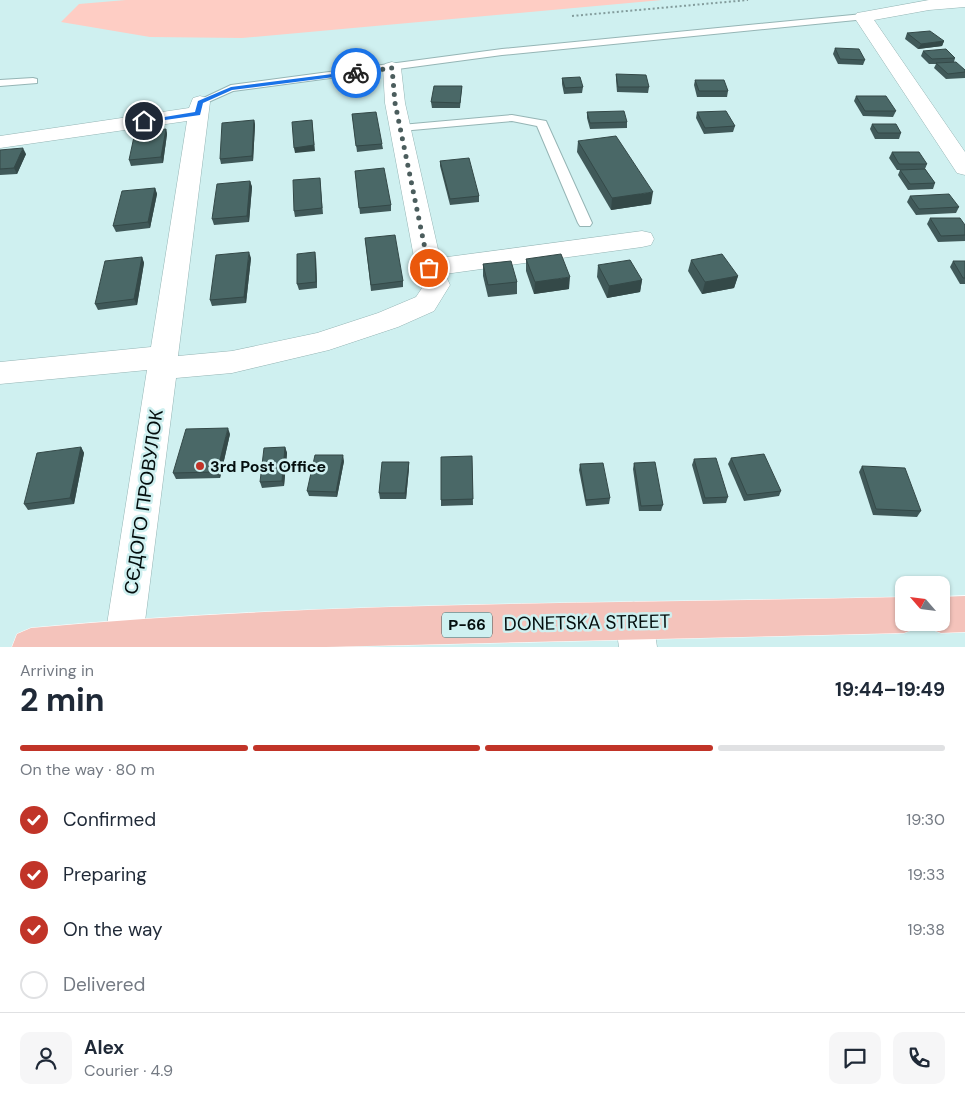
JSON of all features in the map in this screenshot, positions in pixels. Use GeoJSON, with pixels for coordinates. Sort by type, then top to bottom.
{"type":"FeatureCollection","features":[{"type":"Feature","properties":{"kind":"main road"},"geometry":{"type":"LineString","coordinates":[[950,615],[965,614]]}},
{"type":"Feature","properties":{"kind":"main road","name":"DONETSKA STREET"},"geometry":{"type":"LineString","coordinates":[[31,647],[120,642],[247,631],[636,634],[895,616]]}},
{"type":"Feature","properties":{"kind":"street"},"geometry":{"type":"LineString","coordinates":[[965,2],[929,5],[863,17],[965,168]]}},
{"type":"Feature","properties":{"kind":"street"},"geometry":{"type":"LineString","coordinates":[[0,373],[162,362],[232,362],[319,344],[388,320],[425,304],[437,285],[429,268],[395,103],[392,68]]}},
{"type":"Feature","properties":{"kind":"street"},"geometry":{"type":"LineString","coordinates":[[0,142],[199,108]]}},
{"type":"Feature","properties":{"kind":"street","name":"СЄДОГО ПРОВУЛОК"},"geometry":{"type":"LineString","coordinates":[[120,642],[199,108]]}},
{"type":"Feature","properties":{"kind":"street"},"geometry":{"type":"LineString","coordinates":[[429,268],[642,239]]}},
{"type":"Feature","properties":{"kind":"lane"},"geometry":{"type":"LineString","coordinates":[[199,108],[231,88],[502,52],[662,38],[863,17]]}},
{"type":"Feature","properties":{"kind":"lane"},"geometry":{"type":"LineString","coordinates":[[0,83],[33,81]]}},
{"type":"Feature","properties":{"kind":"lane"},"geometry":{"type":"LineString","coordinates":[[401,128],[512,118],[542,123],[585,223]]}},
{"type":"Feature","properties":{"kind":"path"},"geometry":{"type":"LineString","coordinates":[[572,16],[748,0]]}},
{"type":"Feature","properties":{"kind":"shaded area"},"geometry":{"type":"Polygon","coordinates":[[[126,0],[662,0],[242,38],[150,37],[61,22],[79,4],[126,0]]]}},
{"type":"Feature","properties":{"kind":"building"},"geometry":{"type":"Polygon","coordinates":[[[930,31],[944,41],[921,44],[907,33],[930,31]]]}},
{"type":"Feature","properties":{"kind":"building"},"geometry":{"type":"Polygon","coordinates":[[[835,48],[859,49],[865,60],[840,59],[835,48]]]}},
{"type":"Feature","properties":{"kind":"building"},"geometry":{"type":"Polygon","coordinates":[[[946,49],[955,58],[932,59],[923,51],[946,49]]]}},
{"type":"Feature","properties":{"kind":"building"},"geometry":{"type":"Polygon","coordinates":[[[956,62],[965,72],[948,74],[936,63],[956,62]]]}},
{"type":"Feature","properties":{"kind":"building"},"geometry":{"type":"Polygon","coordinates":[[[616,74],[646,75],[649,87],[618,87],[616,74]]]}},
{"type":"Feature","properties":{"kind":"building"},"geometry":{"type":"Polygon","coordinates":[[[580,77],[583,87],[565,88],[562,78],[580,77]]]}},
{"type":"Feature","properties":{"kind":"building"},"geometry":{"type":"Polygon","coordinates":[[[695,80],[724,80],[728,91],[699,91],[695,80]]]}},
{"type":"Feature","properties":{"kind":"building"},"geometry":{"type":"Polygon","coordinates":[[[434,86],[462,86],[460,103],[431,102],[434,86]]]}},
{"type":"Feature","properties":{"kind":"building"},"geometry":{"type":"Polygon","coordinates":[[[856,96],[886,96],[896,111],[865,111],[856,96]]]}},
{"type":"Feature","properties":{"kind":"building"},"geometry":{"type":"Polygon","coordinates":[[[624,111],[627,122],[590,123],[587,112],[624,111]]]}},
{"type":"Feature","properties":{"kind":"building"},"geometry":{"type":"Polygon","coordinates":[[[726,111],[735,126],[705,128],[697,112],[726,111]]]}},
{"type":"Feature","properties":{"kind":"building"},"geometry":{"type":"Polygon","coordinates":[[[376,112],[382,144],[356,146],[352,114],[376,112]]]}},
{"type":"Feature","properties":{"kind":"building"},"geometry":{"type":"Polygon","coordinates":[[[254,120],[252,156],[220,159],[222,123],[254,120]]]}},
{"type":"Feature","properties":{"kind":"building"},"geometry":{"type":"Polygon","coordinates":[[[312,120],[314,145],[294,148],[292,122],[312,120]]]}},
{"type":"Feature","properties":{"kind":"building"},"geometry":{"type":"Polygon","coordinates":[[[872,124],[896,124],[901,133],[878,133],[872,124]]]}},
{"type":"Feature","properties":{"kind":"building"},"geometry":{"type":"Polygon","coordinates":[[[166,129],[161,157],[129,160],[135,132],[166,129]]]}},
{"type":"Feature","properties":{"kind":"building"},"geometry":{"type":"Polygon","coordinates":[[[616,136],[653,192],[612,198],[578,141],[616,136]]]}},
{"type":"Feature","properties":{"kind":"building"},"geometry":{"type":"Polygon","coordinates":[[[23,148],[14,168],[0,169],[0,150],[23,148]]]}},
{"type":"Feature","properties":{"kind":"building"},"geometry":{"type":"Polygon","coordinates":[[[892,152],[919,152],[927,164],[899,164],[892,152]]]}},
{"type":"Feature","properties":{"kind":"building"},"geometry":{"type":"Polygon","coordinates":[[[469,158],[479,196],[450,199],[440,161],[469,158]]]}},
{"type":"Feature","properties":{"kind":"building"},"geometry":{"type":"Polygon","coordinates":[[[384,168],[391,205],[359,208],[355,171],[384,168]]]}},
{"type":"Feature","properties":{"kind":"building"},"geometry":{"type":"Polygon","coordinates":[[[925,169],[935,183],[910,184],[900,170],[925,169]]]}},
{"type":"Feature","properties":{"kind":"building"},"geometry":{"type":"Polygon","coordinates":[[[320,178],[322,208],[294,211],[293,180],[320,178]]]}},
{"type":"Feature","properties":{"kind":"building"},"geometry":{"type":"Polygon","coordinates":[[[250,181],[247,216],[212,219],[217,184],[250,181]]]}},
{"type":"Feature","properties":{"kind":"building"},"geometry":{"type":"Polygon","coordinates":[[[155,188],[148,222],[113,226],[122,191],[155,188]]]}},
{"type":"Feature","properties":{"kind":"building"},"geometry":{"type":"Polygon","coordinates":[[[949,194],[959,207],[919,209],[910,196],[949,194]]]}},
{"type":"Feature","properties":{"kind":"building"},"geometry":{"type":"Polygon","coordinates":[[[930,218],[960,218],[965,225],[965,235],[941,236],[930,218]]]}},
{"type":"Feature","properties":{"kind":"building"},"geometry":{"type":"Polygon","coordinates":[[[395,235],[403,281],[371,285],[365,238],[395,235]]]}},
{"type":"Feature","properties":{"kind":"building"},"geometry":{"type":"Polygon","coordinates":[[[249,252],[244,297],[210,300],[216,255],[249,252]]]}},
{"type":"Feature","properties":{"kind":"building"},"geometry":{"type":"Polygon","coordinates":[[[315,252],[316,282],[297,284],[297,254],[315,252]]]}},
{"type":"Feature","properties":{"kind":"building"},"geometry":{"type":"Polygon","coordinates":[[[561,254],[570,277],[535,282],[526,259],[561,254]]]}},
{"type":"Feature","properties":{"kind":"building"},"geometry":{"type":"Polygon","coordinates":[[[722,254],[738,276],[705,282],[691,260],[722,254]]]}},
{"type":"Feature","properties":{"kind":"building"},"geometry":{"type":"Polygon","coordinates":[[[142,257],[134,299],[95,304],[105,261],[142,257]]]}},
{"type":"Feature","properties":{"kind":"building"},"geometry":{"type":"Polygon","coordinates":[[[630,260],[642,280],[609,286],[598,265],[630,260]]]}},
{"type":"Feature","properties":{"kind":"building"},"geometry":{"type":"Polygon","coordinates":[[[511,261],[517,282],[488,285],[483,264],[511,261]]]}},
{"type":"Feature","properties":{"kind":"building"},"geometry":{"type":"Polygon","coordinates":[[[953,261],[965,261],[965,278],[963,278],[953,261]]]}},
{"type":"Feature","properties":{"kind":"building"},"geometry":{"type":"Polygon","coordinates":[[[228,428],[217,472],[173,473],[186,429],[228,428]]]}},
{"type":"Feature","properties":{"kind":"building"},"geometry":{"type":"Polygon","coordinates":[[[81,447],[70,498],[24,504],[37,453],[81,447]]]}},
{"type":"Feature","properties":{"kind":"building"},"geometry":{"type":"Polygon","coordinates":[[[285,447],[282,481],[260,482],[264,448],[285,447]]]}},
{"type":"Feature","properties":{"kind":"building"},"geometry":{"type":"Polygon","coordinates":[[[764,454],[781,491],[747,495],[731,458],[764,454]]]}},
{"type":"Feature","properties":{"kind":"building"},"geometry":{"type":"Polygon","coordinates":[[[315,455],[343,455],[336,492],[307,491],[315,455]]]}},
{"type":"Feature","properties":{"kind":"building"},"geometry":{"type":"Polygon","coordinates":[[[472,456],[473,499],[441,500],[441,457],[472,456]]]}},
{"type":"Feature","properties":{"kind":"building"},"geometry":{"type":"Polygon","coordinates":[[[716,458],[728,497],[705,498],[694,459],[716,458]]]}},
{"type":"Feature","properties":{"kind":"building"},"geometry":{"type":"Polygon","coordinates":[[[382,462],[409,462],[405,493],[379,493],[382,462]]]}},
{"type":"Feature","properties":{"kind":"building"},"geometry":{"type":"Polygon","coordinates":[[[655,462],[663,505],[641,506],[634,463],[655,462]]]}},
{"type":"Feature","properties":{"kind":"building"},"geometry":{"type":"Polygon","coordinates":[[[603,463],[610,498],[586,500],[580,464],[603,463]]]}},
{"type":"Feature","properties":{"kind":"building"},"geometry":{"type":"Polygon","coordinates":[[[862,466],[905,468],[921,511],[876,509],[862,466]]]}},
{"type":"Feature","properties":{"kind":"way so far"},"geometry":{"type":"LineString","coordinates":[[356,73],[392,68],[395,103],[429,268]]}},
{"type":"Feature","properties":{"kind":"place","name":"3rd Post Office"},"geometry":{"type":"Point","coordinates":[200,466]}},
{"type":"Feature","properties":{"kind":"route"},"geometry":{"type":"LineString","coordinates":[[144,121],[198,113],[200,102],[231,88],[356,73]]}}]}
